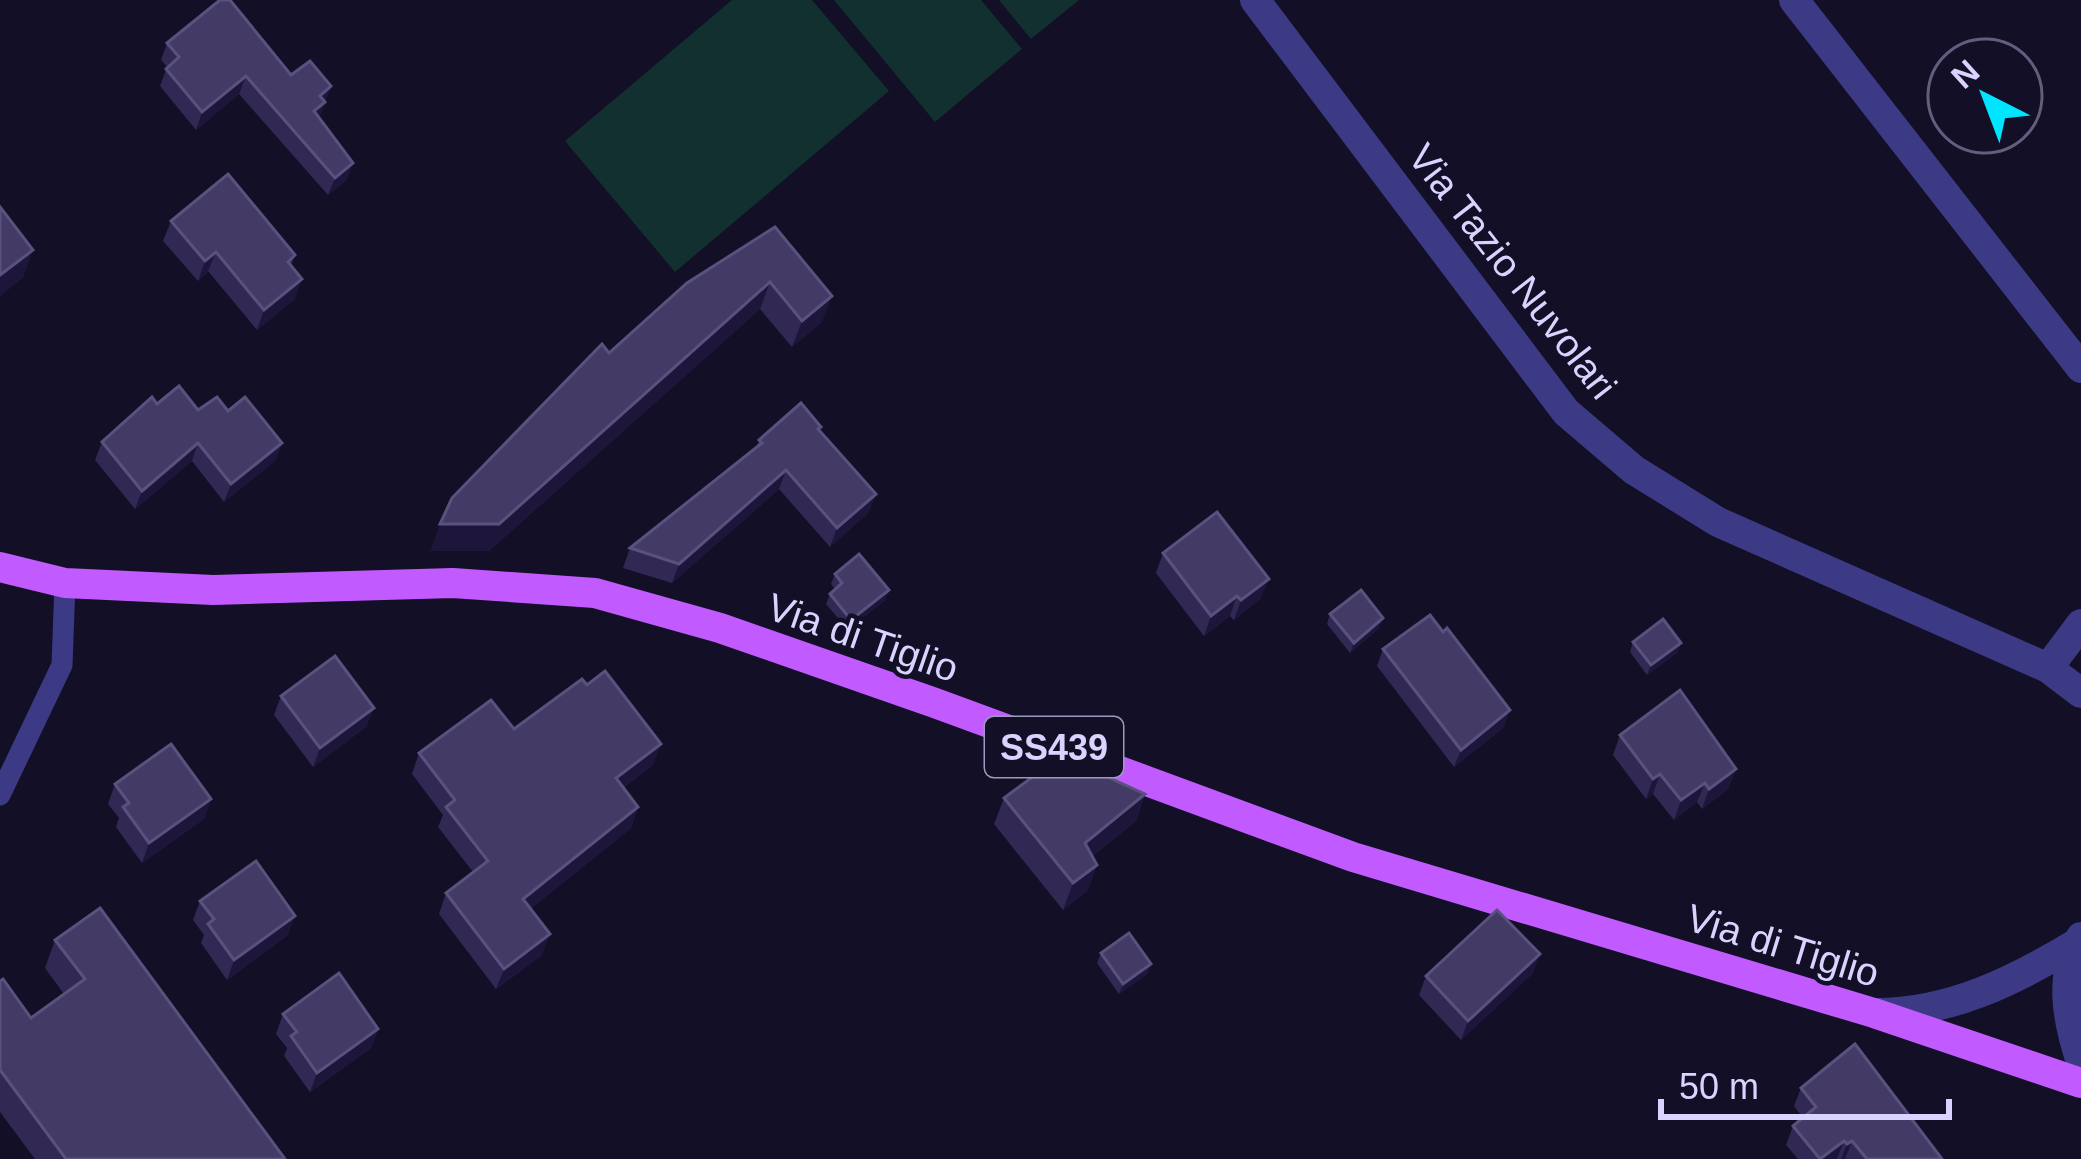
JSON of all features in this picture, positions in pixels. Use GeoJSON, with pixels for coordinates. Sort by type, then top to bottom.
{"type":"FeatureCollection","features":[{"type":"Feature","properties":{"kind":"main road","name":"Via di Tiglio"},"geometry":{"type":"LineString","coordinates":[[0,567],[65,583],[213,590],[453,583],[595,593],[720,628],[1353,857],[1874,1013],[2081,1083]]}},
{"type":"Feature","properties":{"kind":"street","name":"Via Tazio Nuvolari"},"geometry":{"type":"LineString","coordinates":[[1255,0],[1566,412],[1634,470],[1718,523],[2048,668],[2081,693]]}},
{"type":"Feature","properties":{"kind":"street"},"geometry":{"type":"LineString","coordinates":[[1794,0],[2081,368]]}},
{"type":"Feature","properties":{"kind":"street"},"geometry":{"type":"LineString","coordinates":[[2048,668],[2081,624]]}},
{"type":"Feature","properties":{"kind":"street"},"geometry":{"type":"LineString","coordinates":[[1874,1013],[1912,1013],[1962,1000],[2030,971],[2079,940]]}},
{"type":"Feature","properties":{"kind":"street"},"geometry":{"type":"LineString","coordinates":[[2079,940],[2066,1018],[2081,1062]]}},
{"type":"Feature","properties":{"kind":"lane"},"geometry":{"type":"LineString","coordinates":[[0,795],[62,665],[65,583]]}},
{"type":"Feature","properties":{"kind":"green space"},"geometry":{"type":"Polygon","coordinates":[[[732,0],[812,0],[889,91],[675,272],[565,141],[732,0]]]}},
{"type":"Feature","properties":{"kind":"green space"},"geometry":{"type":"Polygon","coordinates":[[[834,0],[981,0],[1022,49],[935,122],[834,0]]]}},
{"type":"Feature","properties":{"kind":"green space"},"geometry":{"type":"Polygon","coordinates":[[[999,0],[1079,0],[1031,39],[999,0]]]}},
{"type":"Feature","properties":{"kind":"building"},"geometry":{"type":"Polygon","coordinates":[[[220,0],[230,0],[291,75],[310,61],[331,86],[320,96],[325,102],[314,111],[353,163],[335,178],[246,76],[202,112],[166,69],[179,57],[167,43],[220,0]]]}},
{"type":"Feature","properties":{"kind":"building"},"geometry":{"type":"Polygon","coordinates":[[[228,174],[295,255],[288,262],[302,279],[264,310],[216,252],[205,261],[171,221],[228,174]]]}},
{"type":"Feature","properties":{"kind":"building"},"geometry":{"type":"Polygon","coordinates":[[[0,207],[33,250],[0,275],[0,207]]]}},
{"type":"Feature","properties":{"kind":"building"},"geometry":{"type":"Polygon","coordinates":[[[775,227],[832,296],[802,321],[770,282],[499,524],[440,524],[452,498],[602,344],[609,353],[687,283],[775,227]]]}},
{"type":"Feature","properties":{"kind":"building"},"geometry":{"type":"Polygon","coordinates":[[[179,386],[198,410],[217,397],[228,411],[245,397],[282,443],[231,484],[198,443],[142,491],[102,442],[152,397],[157,404],[179,386]]]}},
{"type":"Feature","properties":{"kind":"building"},"geometry":{"type":"Polygon","coordinates":[[[801,403],[876,494],[837,528],[786,470],[679,564],[630,548],[762,443],[759,440],[801,403]]]}},
{"type":"Feature","properties":{"kind":"building"},"geometry":{"type":"Polygon","coordinates":[[[1217,512],[1269,579],[1211,616],[1163,553],[1217,512]]]}},
{"type":"Feature","properties":{"kind":"building"},"geometry":{"type":"Polygon","coordinates":[[[859,554],[889,590],[851,620],[830,594],[842,583],[835,574],[859,554]]]}},
{"type":"Feature","properties":{"kind":"building"},"geometry":{"type":"Polygon","coordinates":[[[1361,590],[1383,618],[1354,643],[1330,614],[1361,590]]]}},
{"type":"Feature","properties":{"kind":"building"},"geometry":{"type":"Polygon","coordinates":[[[1430,615],[1443,632],[1447,628],[1510,710],[1461,750],[1383,649],[1430,615]]]}},
{"type":"Feature","properties":{"kind":"building"},"geometry":{"type":"Polygon","coordinates":[[[1663,619],[1681,643],[1651,665],[1633,642],[1663,619]]]}},
{"type":"Feature","properties":{"kind":"building"},"geometry":{"type":"Polygon","coordinates":[[[335,656],[374,708],[320,748],[281,696],[335,656]]]}},
{"type":"Feature","properties":{"kind":"building"},"geometry":{"type":"Polygon","coordinates":[[[605,671],[661,744],[616,778],[638,807],[523,899],[550,934],[504,969],[446,893],[488,861],[446,807],[455,800],[419,753],[491,700],[514,729],[582,679],[587,685],[605,671]]]}},
{"type":"Feature","properties":{"kind":"building"},"geometry":{"type":"Polygon","coordinates":[[[1680,690],[1736,769],[1709,789],[1705,783],[1681,800],[1660,774],[1653,779],[1620,735],[1680,690]]]}},
{"type":"Feature","properties":{"kind":"building"},"geometry":{"type":"Polygon","coordinates":[[[171,744],[211,799],[149,843],[123,807],[129,803],[115,784],[171,744]]]}},
{"type":"Feature","properties":{"kind":"building"},"geometry":{"type":"Polygon","coordinates":[[[1061,756],[1145,794],[1085,843],[1097,865],[1073,883],[1004,798],[1061,756]]]}},
{"type":"Feature","properties":{"kind":"building"},"geometry":{"type":"Polygon","coordinates":[[[256,861],[295,916],[234,960],[208,924],[214,919],[200,901],[256,861]]]}},
{"type":"Feature","properties":{"kind":"building"},"geometry":{"type":"Polygon","coordinates":[[[100,908],[285,1159],[66,1159],[0,1070],[0,981],[31,1018],[85,979],[55,940],[100,908]]]}},
{"type":"Feature","properties":{"kind":"building"},"geometry":{"type":"Polygon","coordinates":[[[1497,910],[1540,954],[1468,1021],[1426,976],[1497,910]]]}},
{"type":"Feature","properties":{"kind":"building"},"geometry":{"type":"Polygon","coordinates":[[[1129,933],[1151,964],[1123,984],[1101,953],[1129,933]]]}},
{"type":"Feature","properties":{"kind":"building"},"geometry":{"type":"Polygon","coordinates":[[[339,973],[378,1029],[317,1073],[291,1036],[297,1032],[283,1014],[339,973]]]}},
{"type":"Feature","properties":{"kind":"building"},"geometry":{"type":"Polygon","coordinates":[[[1855,1044],[1942,1159],[1867,1159],[1852,1141],[1844,1141],[1820,1159],[1793,1126],[1816,1107],[1801,1088],[1855,1044]]]}}]}
